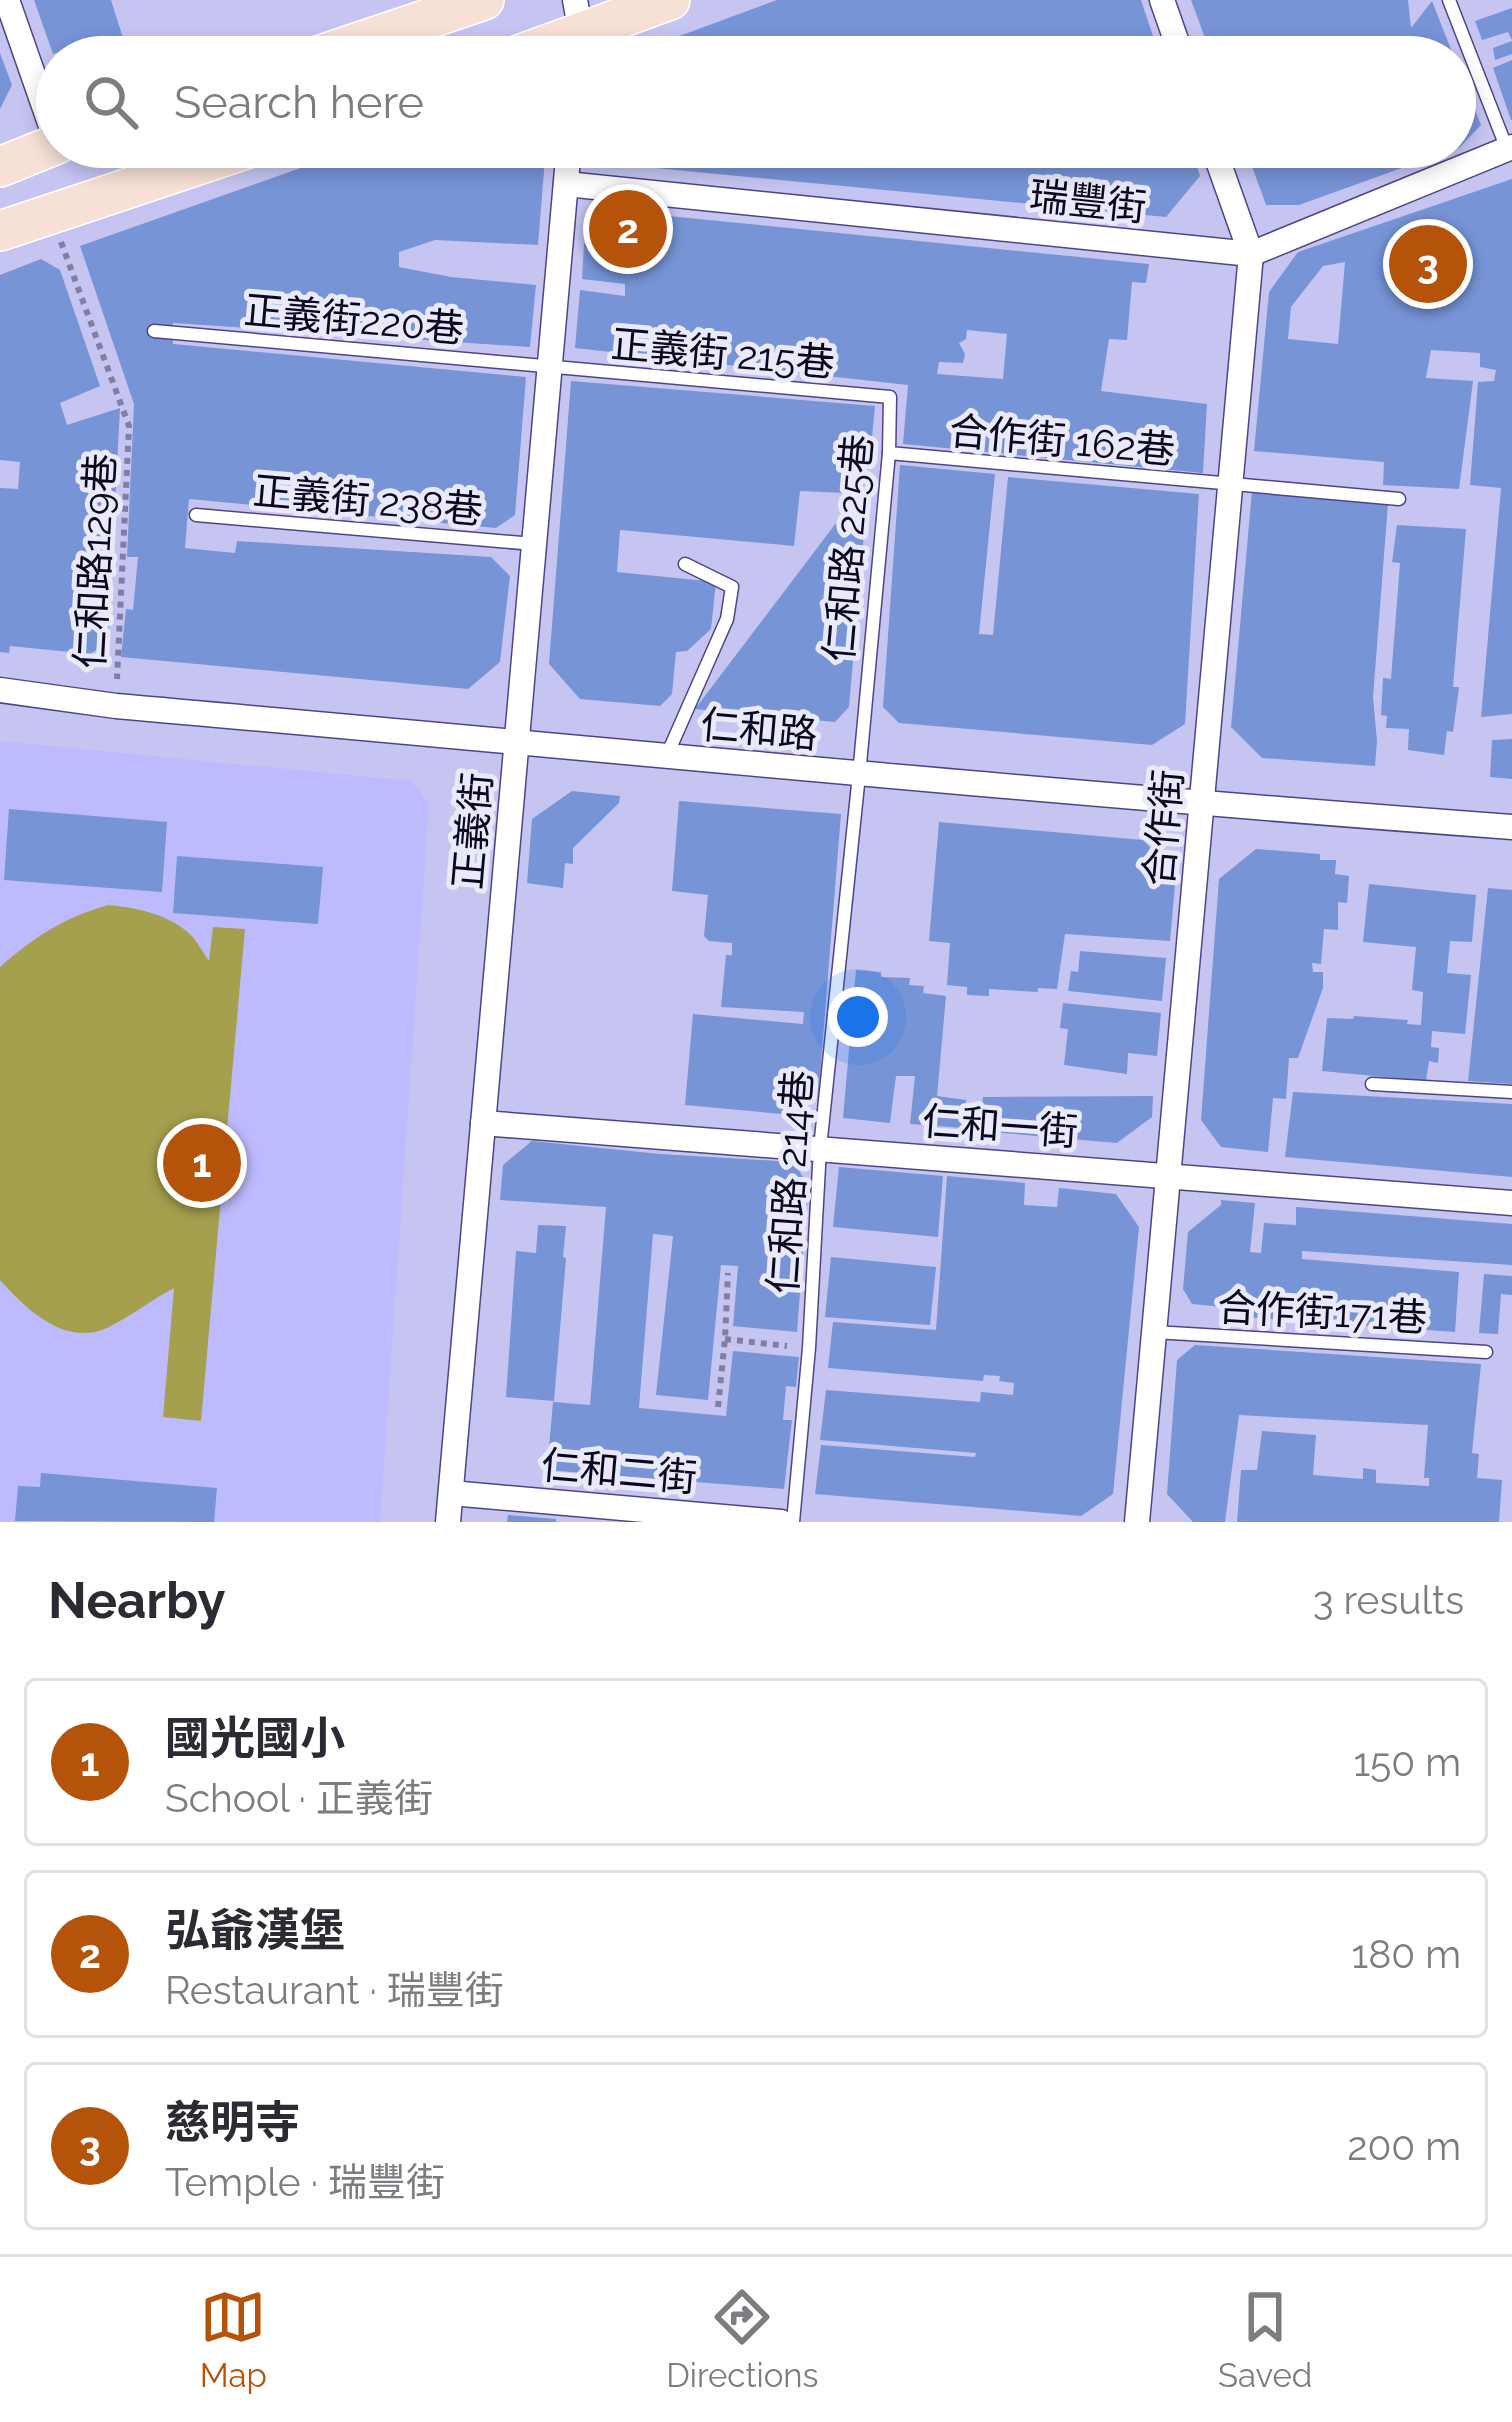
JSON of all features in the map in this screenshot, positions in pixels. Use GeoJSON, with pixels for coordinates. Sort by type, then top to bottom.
{"type":"FeatureCollection","features":[{"type":"Feature","properties":{"kind":"main road"},"geometry":{"type":"LineString","coordinates":[[377,36],[484,0]]}},
{"type":"Feature","properties":{"kind":"main road"},"geometry":{"type":"LineString","coordinates":[[578,30],[670,0]]}},
{"type":"Feature","properties":{"kind":"main road"},"geometry":{"type":"LineString","coordinates":[[0,167],[36,152]]}},
{"type":"Feature","properties":{"kind":"main road"},"geometry":{"type":"LineString","coordinates":[[0,231],[191,168]]}},
{"type":"Feature","properties":{"kind":"street"},"geometry":{"type":"LineString","coordinates":[[8,0],[36,82]]}},
{"type":"Feature","properties":{"kind":"street"},"geometry":{"type":"LineString","coordinates":[[1162,0],[1175,36]]}},
{"type":"Feature","properties":{"kind":"street","name":"瑞豐街"},"geometry":{"type":"LineString","coordinates":[[1476,162],[1510,148]]}},
{"type":"Feature","properties":{"kind":"street","name":"正義街"},"geometry":{"type":"LineString","coordinates":[[448,1522],[567,168]]}},
{"type":"Feature","properties":{"kind":"street","name":"合作街"},"geometry":{"type":"LineString","coordinates":[[1137,1522],[1251,254],[1220,168]]}},
{"type":"Feature","properties":{"kind":"street","name":"瑞豐街"},"geometry":{"type":"LineString","coordinates":[[566,184],[1251,254],[1461,168]]}},
{"type":"Feature","properties":{"kind":"street","name":"仁和路"},"geometry":{"type":"LineString","coordinates":[[0,691],[116,706],[859,775],[1512,826]]}},
{"type":"Feature","properties":{"kind":"street","name":"仁和一街"},"geometry":{"type":"LineString","coordinates":[[483,1123],[1512,1203]]}},
{"type":"Feature","properties":{"kind":"street","name":"仁和二街"},"geometry":{"type":"LineString","coordinates":[[451,1492],[781,1522]]}},
{"type":"Feature","properties":{"kind":"lane"},"geometry":{"type":"LineString","coordinates":[[1449,0],[1464,36]]}},
{"type":"Feature","properties":{"kind":"lane"},"geometry":{"type":"LineString","coordinates":[[1476,66],[1510,148]]}},
{"type":"Feature","properties":{"kind":"lane","name":"正義街220巷"},"geometry":{"type":"LineString","coordinates":[[154,331],[550,368]]}},
{"type":"Feature","properties":{"kind":"lane","name":"正義街 215巷"},"geometry":{"type":"LineString","coordinates":[[550,368],[890,398]]}},
{"type":"Feature","properties":{"kind":"lane","name":"仁和路 225巷"},"geometry":{"type":"LineString","coordinates":[[859,775],[890,398]]}},
{"type":"Feature","properties":{"kind":"lane","name":"合作街 162巷"},"geometry":{"type":"LineString","coordinates":[[889,453],[1399,499]]}},
{"type":"Feature","properties":{"kind":"lane","name":"正義街 238巷"},"geometry":{"type":"LineString","coordinates":[[196,515],[534,544]]}},
{"type":"Feature","properties":{"kind":"lane"},"geometry":{"type":"LineString","coordinates":[[667,756],[728,620],[732,587],[685,564]]}},
{"type":"Feature","properties":{"kind":"lane","name":"仁和路 214巷"},"geometry":{"type":"LineString","coordinates":[[793,1522],[820,1148],[859,775]]}},
{"type":"Feature","properties":{"kind":"lane"},"geometry":{"type":"LineString","coordinates":[[1372,1084],[1512,1092]]}},
{"type":"Feature","properties":{"kind":"lane","name":"合作街171巷"},"geometry":{"type":"LineString","coordinates":[[1154,1332],[1486,1352]]}},
{"type":"Feature","properties":{"kind":"path","name":"仁和路129巷"},"geometry":{"type":"LineString","coordinates":[[51,216],[129,426],[116,706]]}},
{"type":"Feature","properties":{"kind":"path"},"geometry":{"type":"LineString","coordinates":[[718,1406],[728,1274]]}},
{"type":"Feature","properties":{"kind":"path"},"geometry":{"type":"LineString","coordinates":[[725,1339],[809,1348]]}},
{"type":"Feature","properties":{"kind":"shaded area"},"geometry":{"type":"Polygon","coordinates":[[[0,741],[411,781],[429,804],[380,1522],[0,1522],[0,741]]]}},
{"type":"Feature","properties":{"kind":"shaded area"},"geometry":{"type":"Polygon","coordinates":[[[108,905],[142,910],[174,922],[192,936],[209,961],[213,927],[245,929],[201,1421],[163,1417],[174,1288],[107,1328],[76,1333],[34,1313],[0,1280],[0,967],[50,930],[108,905]]]}},
{"type":"Feature","properties":{"kind":"building"},"geometry":{"type":"Polygon","coordinates":[[[34,0],[111,0],[122,36],[47,36],[34,0]]]}},
{"type":"Feature","properties":{"kind":"building"},"geometry":{"type":"Polygon","coordinates":[[[777,0],[1141,0],[1153,36],[680,36],[777,0]]]}},
{"type":"Feature","properties":{"kind":"building"},"geometry":{"type":"Polygon","coordinates":[[[1191,0],[1408,0],[1411,28],[1432,1],[1446,36],[1204,36],[1191,0]]]}},
{"type":"Feature","properties":{"kind":"building"},"geometry":{"type":"Polygon","coordinates":[[[1512,8],[1512,40],[1508,32],[1482,40],[1475,21],[1512,8]]]}},
{"type":"Feature","properties":{"kind":"building"},"geometry":{"type":"Polygon","coordinates":[[[1512,41],[1512,54],[1495,60],[1493,48],[1512,41]]]}},
{"type":"Feature","properties":{"kind":"building"},"geometry":{"type":"Polygon","coordinates":[[[0,53],[12,85],[0,109],[0,53]]]}},
{"type":"Feature","properties":{"kind":"building"},"geometry":{"type":"Polygon","coordinates":[[[1512,60],[1512,120],[1511,120],[1493,68],[1512,60]]]}},
{"type":"Feature","properties":{"kind":"building"},"geometry":{"type":"Polygon","coordinates":[[[301,168],[544,168],[538,245],[435,240],[399,252],[399,267],[536,285],[530,347],[173,323],[173,344],[526,377],[515,515],[496,528],[189,499],[185,548],[235,553],[237,541],[491,557],[510,576],[500,662],[468,689],[121,657],[126,609],[133,610],[138,557],[127,557],[134,404],[80,246],[301,168]]]}},
{"type":"Feature","properties":{"kind":"building"},"geometry":{"type":"Polygon","coordinates":[[[655,168],[1198,168],[1200,176],[1166,217],[655,168]]]}},
{"type":"Feature","properties":{"kind":"building"},"geometry":{"type":"Polygon","coordinates":[[[1253,168],[1402,168],[1299,205],[1266,205],[1253,168]]]}},
{"type":"Feature","properties":{"kind":"building"},"geometry":{"type":"Polygon","coordinates":[[[1512,179],[1512,714],[1481,717],[1501,488],[1470,485],[1478,382],[1494,381],[1496,370],[1480,367],[1480,353],[1431,350],[1426,378],[1473,381],[1459,489],[1383,485],[1384,462],[1254,451],[1269,292],[1298,252],[1512,179]],[[1345,262],[1323,266],[1291,307],[1288,339],[1338,344],[1345,262]]]}},
{"type":"Feature","properties":{"kind":"building"},"geometry":{"type":"Polygon","coordinates":[[[619,211],[1149,264],[1146,283],[1132,282],[1127,340],[1109,339],[1101,391],[1207,404],[1203,473],[903,444],[908,385],[575,348],[580,290],[625,296],[625,284],[582,279],[584,244],[619,211]],[[967,330],[966,339],[959,343],[965,354],[963,363],[939,362],[937,374],[1003,379],[1007,334],[967,330]]]}},
{"type":"Feature","properties":{"kind":"building"},"geometry":{"type":"Polygon","coordinates":[[[41,259],[60,270],[100,386],[60,403],[67,425],[120,408],[108,643],[90,654],[10,646],[9,653],[0,652],[0,488],[18,489],[20,462],[0,460],[0,275],[41,259]]]}},
{"type":"Feature","properties":{"kind":"building"},"geometry":{"type":"Polygon","coordinates":[[[571,381],[875,406],[869,470],[848,469],[847,493],[800,491],[794,546],[620,530],[617,572],[716,582],[711,629],[687,651],[676,652],[672,694],[660,706],[580,699],[549,664],[571,381]]]}},
{"type":"Feature","properties":{"kind":"building"},"geometry":{"type":"Polygon","coordinates":[[[900,465],[995,474],[979,634],[993,635],[1008,477],[1199,494],[1185,724],[1152,745],[899,723],[883,707],[900,465]]]}},
{"type":"Feature","properties":{"kind":"building"},"geometry":{"type":"Polygon","coordinates":[[[1252,491],[1388,504],[1373,697],[1375,766],[1262,758],[1231,727],[1252,491]]]}},
{"type":"Feature","properties":{"kind":"building"},"geometry":{"type":"Polygon","coordinates":[[[855,498],[867,498],[849,707],[835,722],[695,709],[855,498]]]}},
{"type":"Feature","properties":{"kind":"building"},"geometry":{"type":"Polygon","coordinates":[[[1397,525],[1466,529],[1453,687],[1459,687],[1453,732],[1447,731],[1444,755],[1408,750],[1409,729],[1386,728],[1387,716],[1381,715],[1383,678],[1391,679],[1400,563],[1392,562],[1397,525]]]}},
{"type":"Feature","properties":{"kind":"building"},"geometry":{"type":"Polygon","coordinates":[[[1512,739],[1512,779],[1490,777],[1492,740],[1512,739]]]}},
{"type":"Feature","properties":{"kind":"building"},"geometry":{"type":"Polygon","coordinates":[[[572,791],[620,796],[619,803],[573,848],[573,864],[565,863],[563,888],[527,883],[532,819],[572,791]]]}},
{"type":"Feature","properties":{"kind":"building"},"geometry":{"type":"Polygon","coordinates":[[[679,801],[841,814],[818,1099],[795,1097],[793,1115],[685,1105],[693,1014],[803,1024],[804,1012],[721,1007],[726,955],[732,955],[732,943],[709,941],[704,936],[708,895],[672,891],[679,801]]]}},
{"type":"Feature","properties":{"kind":"building"},"geometry":{"type":"Polygon","coordinates":[[[9,809],[167,822],[162,892],[4,880],[9,809]]]}},
{"type":"Feature","properties":{"kind":"building"},"geometry":{"type":"Polygon","coordinates":[[[939,822],[1143,840],[1176,874],[1170,941],[1065,934],[1057,989],[989,989],[989,996],[967,995],[967,987],[947,985],[950,943],[929,941],[939,822]]]}},
{"type":"Feature","properties":{"kind":"building"},"geometry":{"type":"Polygon","coordinates":[[[1256,849],[1320,854],[1320,860],[1336,860],[1335,874],[1349,876],[1347,903],[1338,902],[1338,930],[1324,929],[1321,964],[1312,963],[1313,972],[1323,972],[1323,988],[1298,1058],[1289,1058],[1286,1099],[1273,1098],[1268,1152],[1221,1147],[1201,1120],[1219,879],[1256,849]]]}},
{"type":"Feature","properties":{"kind":"building"},"geometry":{"type":"Polygon","coordinates":[[[177,856],[323,867],[318,924],[173,913],[177,856]]]}},
{"type":"Feature","properties":{"kind":"building"},"geometry":{"type":"Polygon","coordinates":[[[1369,884],[1476,895],[1472,942],[1450,941],[1447,973],[1471,975],[1465,1034],[1432,1031],[1431,1047],[1439,1048],[1438,1063],[1429,1061],[1426,1081],[1322,1071],[1327,1018],[1408,1020],[1407,1024],[1421,1025],[1423,992],[1412,990],[1416,947],[1363,942],[1369,884]]]}},
{"type":"Feature","properties":{"kind":"building"},"geometry":{"type":"Polygon","coordinates":[[[1488,888],[1512,890],[1512,1084],[1468,1081],[1488,888]]]}},
{"type":"Feature","properties":{"kind":"building"},"geometry":{"type":"Polygon","coordinates":[[[1080,951],[1166,958],[1162,1001],[1068,991],[1071,971],[1078,972],[1080,951]]]}},
{"type":"Feature","properties":{"kind":"building"},"geometry":{"type":"Polygon","coordinates":[[[856,970],[910,978],[909,985],[924,986],[923,993],[946,996],[937,1096],[966,1100],[963,1128],[910,1124],[915,1076],[896,1076],[890,1123],[843,1118],[856,970]]]}},
{"type":"Feature","properties":{"kind":"building"},"geometry":{"type":"Polygon","coordinates":[[[1063,1003],[1161,1013],[1157,1056],[1128,1053],[1127,1074],[1064,1065],[1068,1029],[1060,1028],[1063,1003]]]}},
{"type":"Feature","properties":{"kind":"building"},"geometry":{"type":"Polygon","coordinates":[[[1293,1092],[1512,1104],[1512,1177],[1285,1157],[1293,1092]]]}},
{"type":"Feature","properties":{"kind":"building"},"geometry":{"type":"Polygon","coordinates":[[[1153,1096],[1152,1117],[1117,1143],[980,1131],[983,1097],[1153,1096]]]}},
{"type":"Feature","properties":{"kind":"building"},"geometry":{"type":"Polygon","coordinates":[[[532,1141],[794,1162],[808,1186],[797,1332],[733,1326],[738,1266],[721,1265],[708,1400],[656,1395],[673,1236],[653,1234],[639,1408],[726,1416],[733,1351],[799,1357],[796,1387],[786,1386],[783,1420],[792,1420],[784,1489],[547,1470],[553,1402],[590,1405],[606,1207],[500,1200],[503,1165],[532,1141]]]}},
{"type":"Feature","properties":{"kind":"building"},"geometry":{"type":"Polygon","coordinates":[[[839,1167],[943,1176],[938,1237],[833,1227],[839,1167]]]}},
{"type":"Feature","properties":{"kind":"building"},"geometry":{"type":"Polygon","coordinates":[[[947,1176],[1025,1183],[1024,1205],[1057,1207],[1059,1188],[1116,1194],[1139,1227],[1113,1494],[1081,1516],[815,1494],[821,1445],[975,1457],[976,1453],[820,1440],[826,1390],[980,1402],[981,1392],[1013,1395],[1014,1383],[999,1381],[1000,1376],[984,1375],[983,1381],[828,1368],[833,1322],[936,1330],[947,1176]]]}},
{"type":"Feature","properties":{"kind":"building"},"geometry":{"type":"Polygon","coordinates":[[[1221,1200],[1255,1203],[1250,1252],[1261,1253],[1264,1223],[1296,1225],[1296,1207],[1512,1224],[1512,1265],[1302,1251],[1302,1259],[1459,1272],[1455,1332],[1243,1317],[1244,1309],[1192,1304],[1183,1289],[1188,1232],[1221,1200]]]}},
{"type":"Feature","properties":{"kind":"building"},"geometry":{"type":"Polygon","coordinates":[[[538,1225],[566,1226],[554,1401],[506,1397],[516,1251],[536,1253],[538,1225]]]}},
{"type":"Feature","properties":{"kind":"building"},"geometry":{"type":"Polygon","coordinates":[[[831,1257],[936,1267],[930,1325],[825,1317],[831,1257]]]}},
{"type":"Feature","properties":{"kind":"building"},"geometry":{"type":"Polygon","coordinates":[[[1484,1274],[1512,1276],[1512,1295],[1501,1294],[1498,1334],[1479,1333],[1484,1274]]]}},
{"type":"Feature","properties":{"kind":"building"},"geometry":{"type":"Polygon","coordinates":[[[1195,1345],[1481,1364],[1472,1453],[1479,1454],[1477,1478],[1502,1480],[1499,1522],[1237,1522],[1241,1470],[1257,1470],[1262,1431],[1316,1435],[1313,1475],[1363,1479],[1363,1468],[1376,1470],[1376,1483],[1429,1486],[1429,1478],[1424,1478],[1428,1425],[1239,1415],[1225,1522],[1193,1522],[1167,1494],[1177,1360],[1195,1345]]]}},
{"type":"Feature","properties":{"kind":"building"},"geometry":{"type":"Polygon","coordinates":[[[41,1473],[217,1488],[214,1522],[15,1521],[18,1486],[40,1487],[41,1473]]]}},
{"type":"Feature","properties":{"kind":"building"},"geometry":{"type":"Polygon","coordinates":[[[508,1515],[556,1519],[556,1522],[507,1522],[508,1515]]]}},
{"type":"Feature","properties":{"kind":"place","name":"弘爺漢堡"},"geometry":{"type":"Point","coordinates":[628,229]}},
{"type":"Feature","properties":{"kind":"place","name":"慈明寺"},"geometry":{"type":"Point","coordinates":[1428,264]}},
{"type":"Feature","properties":{"kind":"place","name":"國光國小"},"geometry":{"type":"Point","coordinates":[202,1163]}}]}
